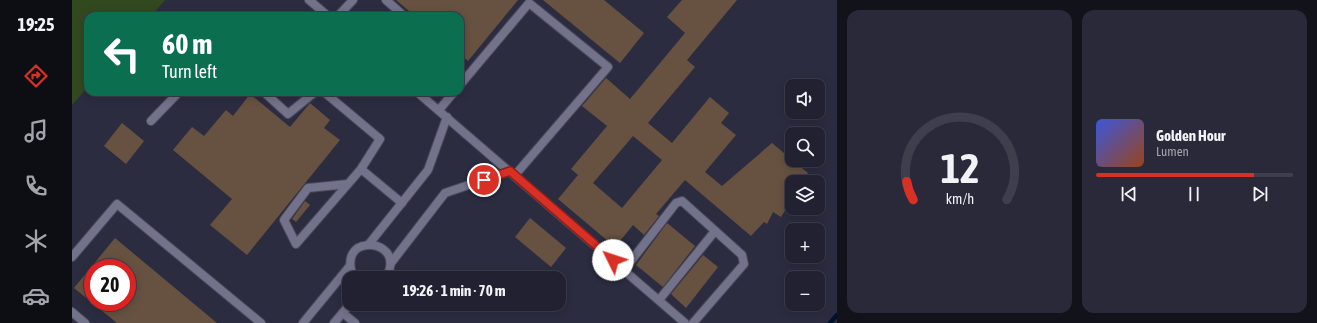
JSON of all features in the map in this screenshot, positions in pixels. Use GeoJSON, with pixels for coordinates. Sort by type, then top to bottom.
{"type":"FeatureCollection","features":[{"type":"Feature","properties":{"kind":"lane"},"geometry":{"type":"LineString","coordinates":[[309,0],[323,12]]}},
{"type":"Feature","properties":{"kind":"lane"},"geometry":{"type":"LineString","coordinates":[[342,12],[353,0]]}},
{"type":"Feature","properties":{"kind":"lane"},"geometry":{"type":"LineString","coordinates":[[386,0],[400,12]]}},
{"type":"Feature","properties":{"kind":"lane"},"geometry":{"type":"LineString","coordinates":[[389,271],[391,263],[445,193],[513,173],[608,67],[529,3],[464,79]]}},
{"type":"Feature","properties":{"kind":"lane"},"geometry":{"type":"LineString","coordinates":[[152,122],[175,96]]}},
{"type":"Feature","properties":{"kind":"lane"},"geometry":{"type":"LineString","coordinates":[[268,96],[288,114],[310,96]]}},
{"type":"Feature","properties":{"kind":"lane"},"geometry":{"type":"LineString","coordinates":[[329,96],[380,139],[361,169],[348,184],[296,244],[284,220],[308,188],[348,184]]}},
{"type":"Feature","properties":{"kind":"lane"},"geometry":{"type":"LineString","coordinates":[[422,96],[513,173],[685,323]]}},
{"type":"Feature","properties":{"kind":"lane"},"geometry":{"type":"LineString","coordinates":[[438,110],[450,96]]}},
{"type":"Feature","properties":{"kind":"lane"},"geometry":{"type":"LineString","coordinates":[[369,244],[428,170],[447,117]]}},
{"type":"Feature","properties":{"kind":"lane"},"geometry":{"type":"LineString","coordinates":[[361,169],[402,203]]}},
{"type":"Feature","properties":{"kind":"lane"},"geometry":{"type":"LineString","coordinates":[[624,270],[676,203],[682,202],[742,255],[744,264],[693,323]]}},
{"type":"Feature","properties":{"kind":"lane"},"geometry":{"type":"LineString","coordinates":[[72,257],[117,204],[261,323]]}},
{"type":"Feature","properties":{"kind":"lane"},"geometry":{"type":"LineString","coordinates":[[659,300],[715,231]]}},
{"type":"Feature","properties":{"kind":"lane"},"geometry":{"type":"LineString","coordinates":[[303,323],[349,267],[351,256],[358,247],[369,244],[379,246],[387,253],[391,263]]}},
{"type":"Feature","properties":{"kind":"lane"},"geometry":{"type":"LineString","coordinates":[[349,267],[351,271]]}},
{"type":"Feature","properties":{"kind":"lane"},"geometry":{"type":"LineString","coordinates":[[72,312],[85,323]]}},
{"type":"Feature","properties":{"kind":"lane"},"geometry":{"type":"LineString","coordinates":[[334,323],[343,312],[355,323]]}},
{"type":"Feature","properties":{"kind":"green space"},"geometry":{"type":"Polygon","coordinates":[[[72,0],[165,0],[154,12],[84,12],[84,92],[72,105],[72,0]]]}},
{"type":"Feature","properties":{"kind":"building"},"geometry":{"type":"Polygon","coordinates":[[[396,0],[518,0],[468,61],[464,58],[464,12],[410,12],[396,0]]]}},
{"type":"Feature","properties":{"kind":"building"},"geometry":{"type":"Polygon","coordinates":[[[543,0],[604,0],[644,33],[620,63],[543,0]]]}},
{"type":"Feature","properties":{"kind":"building"},"geometry":{"type":"Polygon","coordinates":[[[682,0],[737,0],[687,60],[695,67],[648,123],[672,143],[710,97],[729,113],[721,123],[736,135],[705,172],[722,186],[772,143],[785,154],[785,167],[801,167],[808,173],[807,175],[785,175],[785,210],[781,217],[773,212],[767,224],[764,222],[751,236],[685,180],[656,214],[659,216],[644,235],[633,225],[615,247],[558,199],[578,175],[571,169],[607,126],[582,106],[606,78],[630,99],[685,33],[667,17],[682,0]],[[633,136],[593,183],[622,208],[662,160],[633,136]]]}},
{"type":"Feature","properties":{"kind":"building"},"geometry":{"type":"Polygon","coordinates":[[[248,96],[252,96],[290,127],[310,103],[330,120],[324,128],[340,140],[247,255],[210,225],[232,199],[173,150],[192,127],[204,136],[226,110],[233,116],[248,96]]]}},
{"type":"Feature","properties":{"kind":"building"},"geometry":{"type":"Polygon","coordinates":[[[122,123],[144,141],[126,164],[104,146],[122,123]]]}},
{"type":"Feature","properties":{"kind":"building"},"geometry":{"type":"Polygon","coordinates":[[[305,201],[310,205],[296,222],[292,219],[305,201]]]}},
{"type":"Feature","properties":{"kind":"building"},"geometry":{"type":"Polygon","coordinates":[[[530,218],[566,248],[551,267],[515,237],[530,218]]]}},
{"type":"Feature","properties":{"kind":"building"},"geometry":{"type":"Polygon","coordinates":[[[667,223],[695,246],[663,287],[636,265],[667,223]]]}},
{"type":"Feature","properties":{"kind":"building"},"geometry":{"type":"Polygon","coordinates":[[[115,238],[217,323],[117,323],[102,311],[136,311],[136,259],[98,259],[115,238]]]}},
{"type":"Feature","properties":{"kind":"building"},"geometry":{"type":"Polygon","coordinates":[[[703,255],[718,267],[686,308],[671,294],[703,255]]]}},
{"type":"Feature","properties":{"kind":"building"},"geometry":{"type":"Polygon","coordinates":[[[84,276],[84,296],[74,288],[84,276]]]}},
{"type":"Feature","properties":{"kind":"waterway"},"geometry":{"type":"LineString","coordinates":[[830,323],[837,315]]}},
{"type":"Feature","properties":{"kind":"route"},"geometry":{"type":"LineString","coordinates":[[484,180],[510,171],[613,260]]}}]}
